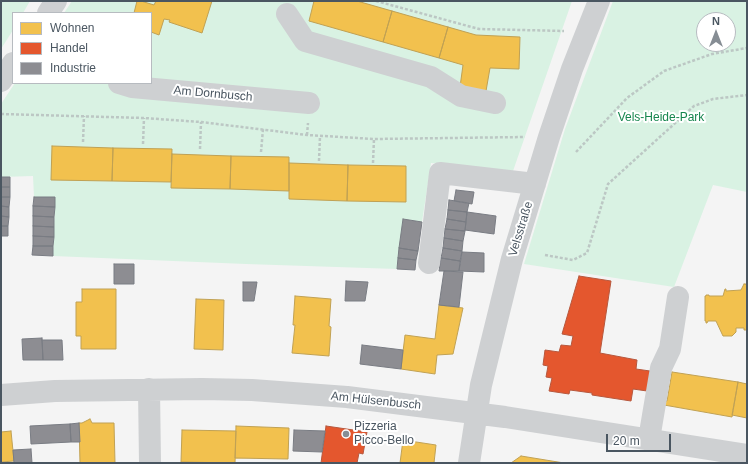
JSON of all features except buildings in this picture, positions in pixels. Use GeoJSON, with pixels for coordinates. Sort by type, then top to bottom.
{"type":"FeatureCollection","features":[{"type":"Feature","properties":{"kind":"street"},"geometry":{"type":"LineString","coordinates":[[49,12],[56,1]]}},
{"type":"Feature","properties":{"kind":"street","name":"Velsstraße"},"geometry":{"type":"LineString","coordinates":[[469,463],[476,413],[512,259],[549,137],[572,68],[599,1]]}},
{"type":"Feature","properties":{"kind":"street"},"geometry":{"type":"LineString","coordinates":[[287,14],[305,41],[431,76],[461,96],[495,103]]}},
{"type":"Feature","properties":{"kind":"street"},"geometry":{"type":"LineString","coordinates":[[1,80],[12,64]]}},
{"type":"Feature","properties":{"kind":"street","name":"Am Dornbusch"},"geometry":{"type":"LineString","coordinates":[[122,84],[132,87],[309,103]]}},
{"type":"Feature","properties":{"kind":"street"},"geometry":{"type":"LineString","coordinates":[[429,263],[440,173],[535,184]]}},
{"type":"Feature","properties":{"kind":"street"},"geometry":{"type":"LineString","coordinates":[[649,439],[661,368],[670,349],[678,297]]}},
{"type":"Feature","properties":{"kind":"street","name":"Am Hülsenbusch"},"geometry":{"type":"LineString","coordinates":[[1,395],[55,391],[202,388],[347,396],[476,413],[747,454]]}},
{"type":"Feature","properties":{"kind":"street"},"geometry":{"type":"LineString","coordinates":[[149,389],[150,463]]}},
{"type":"Feature","properties":{"kind":"path"},"geometry":{"type":"LineString","coordinates":[[376,1],[480,29],[587,32]]}},
{"type":"Feature","properties":{"kind":"path"},"geometry":{"type":"LineString","coordinates":[[576,152],[627,98],[664,71],[712,54],[747,48]]}},
{"type":"Feature","properties":{"kind":"path"},"geometry":{"type":"LineString","coordinates":[[545,255],[573,260],[587,253],[608,184],[694,106],[713,99],[747,95]]}},
{"type":"Feature","properties":{"kind":"path"},"geometry":{"type":"LineString","coordinates":[[1,114],[144,118],[201,122],[320,136],[374,139],[549,137]]}},
{"type":"Feature","properties":{"kind":"path"},"geometry":{"type":"LineString","coordinates":[[83,142],[84,116]]}},
{"type":"Feature","properties":{"kind":"path"},"geometry":{"type":"LineString","coordinates":[[143,144],[144,118]]}},
{"type":"Feature","properties":{"kind":"path"},"geometry":{"type":"LineString","coordinates":[[200,149],[201,122]]}},
{"type":"Feature","properties":{"kind":"path"},"geometry":{"type":"LineString","coordinates":[[262,152],[263,129]]}},
{"type":"Feature","properties":{"kind":"path"},"geometry":{"type":"LineString","coordinates":[[319,161],[320,136]]}},
{"type":"Feature","properties":{"kind":"path"},"geometry":{"type":"LineString","coordinates":[[373,162],[374,139]]}},
{"type":"Feature","properties":{"kind":"green space"},"geometry":{"type":"Polygon","coordinates":[[[1,1],[30,1],[24,12],[12,12],[12,32],[1,49],[1,1]]]}},
{"type":"Feature","properties":{"kind":"green space"},"geometry":{"type":"Polygon","coordinates":[[[72,1],[572,1],[513,171],[431,163],[422,222],[403,219],[397,269],[53,256],[55,197],[34,197],[33,176],[1,177],[1,104],[14,84],[152,84],[152,12],[65,12],[72,1]]]}},
{"type":"Feature","properties":{"kind":"green space","name":"Vels-Heide-Park"},"geometry":{"type":"Polygon","coordinates":[[[613,1],[747,1],[747,192],[713,185],[674,287],[524,264],[565,129],[613,1]]]}},
{"type":"Feature","properties":{"kind":"place","name":"Pizzeria Picco-Bello"},"geometry":{"type":"Point","coordinates":[346,434]}}]}
